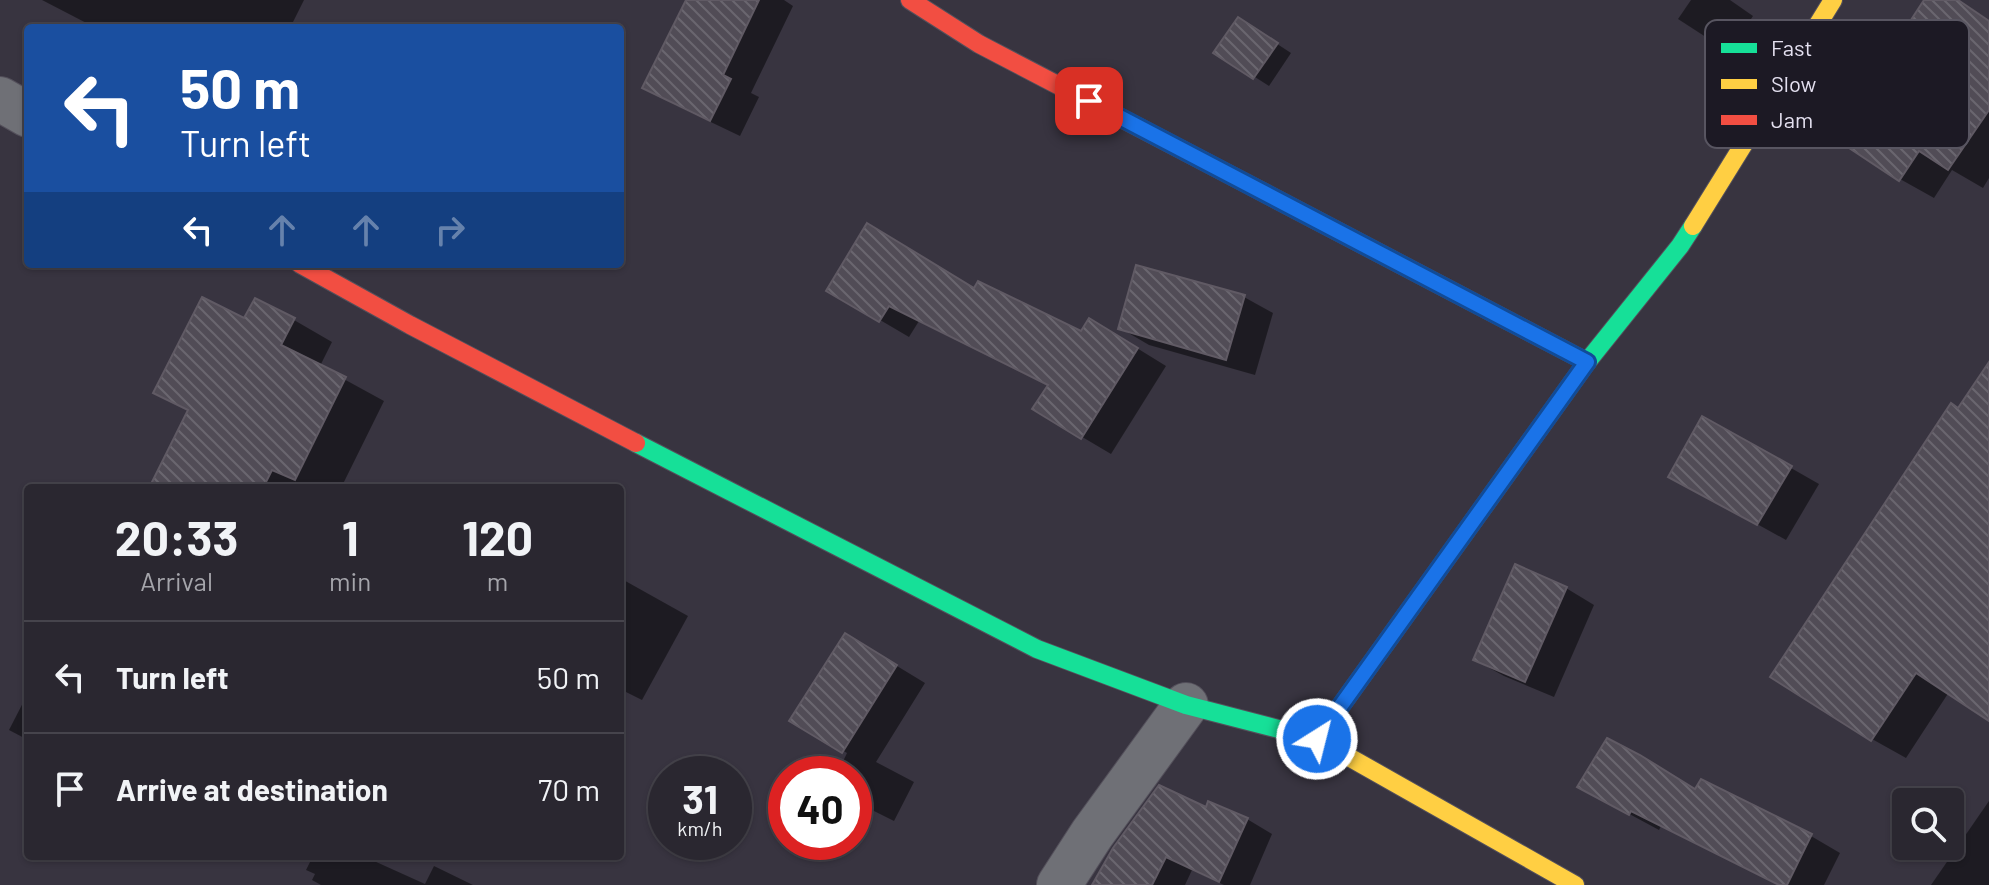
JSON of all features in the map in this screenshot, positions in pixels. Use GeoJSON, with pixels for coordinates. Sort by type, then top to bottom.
{"type":"FeatureCollection","features":[{"type":"Feature","properties":{"kind":"street"},"geometry":{"type":"LineString","coordinates":[[910,0],[979,44],[1587,362]]}},
{"type":"Feature","properties":{"kind":"street"},"geometry":{"type":"LineString","coordinates":[[1821,20],[1833,0]]}},
{"type":"Feature","properties":{"kind":"street"},"geometry":{"type":"LineString","coordinates":[[0,99],[24,113]]}},
{"type":"Feature","properties":{"kind":"street"},"geometry":{"type":"LineString","coordinates":[[1317,739],[1587,362],[1680,246],[1741,148]]}},
{"type":"Feature","properties":{"kind":"street"},"geometry":{"type":"LineString","coordinates":[[307,268],[731,493],[1037,649],[1186,705],[1317,739],[1575,885]]}},
{"type":"Feature","properties":{"kind":"street"},"geometry":{"type":"LineString","coordinates":[[1059,885],[1092,834],[1186,705]]}},
{"type":"Feature","properties":{"kind":"building"},"geometry":{"type":"Polygon","coordinates":[[[686,0],[759,0],[723,75],[731,79],[710,121],[642,88],[686,0]]]}},
{"type":"Feature","properties":{"kind":"building"},"geometry":{"type":"Polygon","coordinates":[[[1924,0],[1958,0],[1989,21],[1989,110],[1969,139],[1969,20],[1911,20],[1924,0]]]}},
{"type":"Feature","properties":{"kind":"building"},"geometry":{"type":"Polygon","coordinates":[[[1238,17],[1278,43],[1253,79],[1213,53],[1238,17]]]}},
{"type":"Feature","properties":{"kind":"building"},"geometry":{"type":"Polygon","coordinates":[[[1849,148],[1963,148],[1948,170],[1919,151],[1899,181],[1849,148]]]}},
{"type":"Feature","properties":{"kind":"building"},"geometry":{"type":"Polygon","coordinates":[[[867,223],[974,288],[978,281],[1081,331],[1089,318],[1138,348],[1081,439],[1032,409],[1048,385],[889,306],[879,322],[826,291],[867,223]]]}},
{"type":"Feature","properties":{"kind":"building"},"geometry":{"type":"Polygon","coordinates":[[[1136,265],[1245,295],[1226,360],[1118,329],[1136,265]]]}},
{"type":"Feature","properties":{"kind":"building"},"geometry":{"type":"Polygon","coordinates":[[[202,297],[244,318],[255,298],[295,318],[281,345],[346,377],[295,480],[272,470],[265,484],[151,484],[188,410],[153,393],[202,297]]]}},
{"type":"Feature","properties":{"kind":"building"},"geometry":{"type":"Polygon","coordinates":[[[1989,362],[1989,721],[1916,673],[1871,741],[1770,677],[1951,403],[1958,408],[1989,362]]]}},
{"type":"Feature","properties":{"kind":"building"},"geometry":{"type":"Polygon","coordinates":[[[1702,416],[1792,466],[1757,525],[1668,477],[1702,416]]]}},
{"type":"Feature","properties":{"kind":"building"},"geometry":{"type":"Polygon","coordinates":[[[1515,564],[1567,587],[1525,682],[1473,660],[1515,564]]]}},
{"type":"Feature","properties":{"kind":"building"},"geometry":{"type":"Polygon","coordinates":[[[845,633],[897,665],[842,753],[789,721],[845,633]]]}},
{"type":"Feature","properties":{"kind":"building"},"geometry":{"type":"Polygon","coordinates":[[[1607,738],[1695,789],[1701,779],[1812,834],[1787,885],[1779,885],[1631,811],[1629,815],[1577,787],[1607,738]]]}},
{"type":"Feature","properties":{"kind":"building"},"geometry":{"type":"Polygon","coordinates":[[[1159,785],[1206,807],[1208,801],[1248,818],[1219,882],[1166,857],[1152,885],[1092,885],[1113,848],[1159,785]]]}},
{"type":"Feature","properties":{"kind":"traffic: fast"},"geometry":{"type":"LineString","coordinates":[[1474,520],[1587,362],[1693,226]]}},
{"type":"Feature","properties":{"kind":"traffic: fast"},"geometry":{"type":"LineString","coordinates":[[636,443],[1037,649],[1186,705],[1317,739]]}},
{"type":"Feature","properties":{"kind":"traffic: slow"},"geometry":{"type":"LineString","coordinates":[[1821,20],[1833,0]]}},
{"type":"Feature","properties":{"kind":"traffic: slow"},"geometry":{"type":"LineString","coordinates":[[1693,226],[1741,148]]}},
{"type":"Feature","properties":{"kind":"traffic: slow"},"geometry":{"type":"LineString","coordinates":[[1234,177],[1587,362]]}},
{"type":"Feature","properties":{"kind":"traffic: slow"},"geometry":{"type":"LineString","coordinates":[[1474,520],[1317,739],[1575,885]]}},
{"type":"Feature","properties":{"kind":"traffic: jam"},"geometry":{"type":"LineString","coordinates":[[910,0],[979,44],[1234,177]]}},
{"type":"Feature","properties":{"kind":"traffic: jam"},"geometry":{"type":"LineString","coordinates":[[307,268],[636,443]]}},
{"type":"Feature","properties":{"kind":"route"},"geometry":{"type":"LineString","coordinates":[[1089,101],[1587,362],[1317,739]]}}]}
